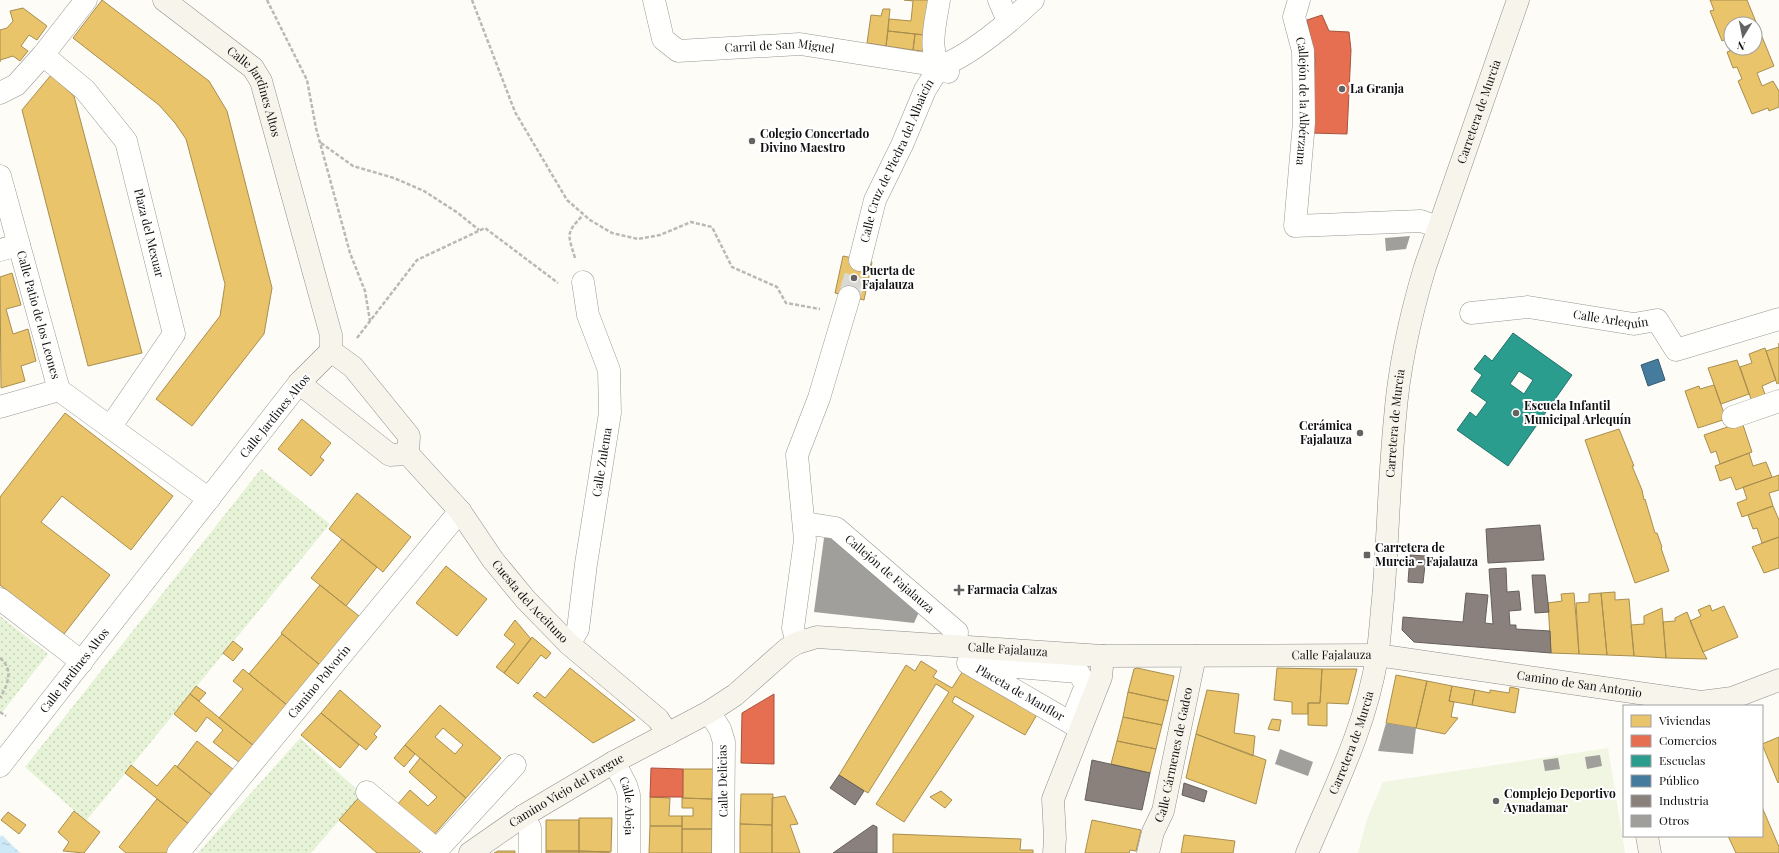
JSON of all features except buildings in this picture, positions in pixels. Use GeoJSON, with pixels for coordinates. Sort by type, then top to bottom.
{"type":"FeatureCollection","features":[{"type":"Feature","properties":{"kind":"main road","name":"Calle Jardines Altos"},"geometry":{"type":"LineString","coordinates":[[164,0],[253,68],[261,81],[311,259],[330,335],[331,351],[299,383]]}},
{"type":"Feature","properties":{"kind":"main road","name":"Carretera de Murcia"},"geometry":{"type":"LineString","coordinates":[[1307,853],[1362,720],[1371,690],[1378,655],[1388,540],[1395,418],[1400,378],[1413,306],[1438,227],[1518,0]]}},
{"type":"Feature","properties":{"kind":"main road"},"geometry":{"type":"LineString","coordinates":[[299,383],[390,455],[408,454],[409,436],[353,367],[331,351]]}},
{"type":"Feature","properties":{"kind":"main road","name":"Cuesta del Aceituno"},"geometry":{"type":"LineString","coordinates":[[408,454],[460,510],[498,566],[526,600],[569,644],[658,719],[668,734]]}},
{"type":"Feature","properties":{"kind":"main road","name":"Calle Fajalauza"},"geometry":{"type":"LineString","coordinates":[[668,734],[709,712],[735,695],[787,650],[798,643],[817,638],[1103,656],[1378,655]]}},
{"type":"Feature","properties":{"kind":"main road","name":"Camino de San Antonio"},"geometry":{"type":"LineString","coordinates":[[1378,655],[1410,658],[1632,700],[1701,702],[1732,698],[1779,680]]}},
{"type":"Feature","properties":{"kind":"main road"},"geometry":{"type":"LineString","coordinates":[[1054,853],[1055,838],[1053,799],[1101,677],[1103,656]]}},
{"type":"Feature","properties":{"kind":"main road","name":"Calle Cármenes de Gadeo"},"geometry":{"type":"LineString","coordinates":[[1148,853],[1154,832],[1163,811],[1195,656]]}},
{"type":"Feature","properties":{"kind":"main road","name":"Camino Viejo del Fargue"},"geometry":{"type":"LineString","coordinates":[[470,853],[523,816],[614,762],[668,734]]}},
{"type":"Feature","properties":{"kind":"main road"},"geometry":{"type":"LineString","coordinates":[[1647,837],[1650,853]]}},
{"type":"Feature","properties":{"kind":"street"},"geometry":{"type":"LineString","coordinates":[[0,93],[16,85],[42,56],[86,0]]}},
{"type":"Feature","properties":{"kind":"street","name":"Carril de San Miguel"},"geometry":{"type":"LineString","coordinates":[[654,0],[663,39],[678,51],[800,44],[940,66],[947,73],[984,53],[1019,22],[1011,12]]}},
{"type":"Feature","properties":{"kind":"street"},"geometry":{"type":"LineString","coordinates":[[939,0],[932,52],[940,66]]}},
{"type":"Feature","properties":{"kind":"street"},"geometry":{"type":"LineString","coordinates":[[999,0],[1011,12],[1033,0]]}},
{"type":"Feature","properties":{"kind":"street","name":"Callejón de la Albérzana"},"geometry":{"type":"LineString","coordinates":[[1299,0],[1294,17],[1303,51],[1304,122],[1295,226],[1421,221],[1438,227]]}},
{"type":"Feature","properties":{"kind":"street","name":"Plaza del Mexuar"},"geometry":{"type":"LineString","coordinates":[[42,56],[85,90],[126,141],[174,334],[111,426]]}},
{"type":"Feature","properties":{"kind":"street","name":"Calle Cruz de Piedra del Albaicín"},"geometry":{"type":"LineString","coordinates":[[860,260],[875,200],[902,145],[925,90],[940,66]]}},
{"type":"Feature","properties":{"kind":"street","name":"Calle Patio de los Leones"},"geometry":{"type":"LineString","coordinates":[[0,176],[9,248],[59,390],[111,426],[209,499]]}},
{"type":"Feature","properties":{"kind":"street","name":"Calle Zulema"},"geometry":{"type":"LineString","coordinates":[[569,644],[578,629],[586,564],[610,413],[609,370],[588,315],[573,284]]}},
{"type":"Feature","properties":{"kind":"street"},"geometry":{"type":"LineString","coordinates":[[798,643],[793,628],[805,540],[797,455],[819,398],[846,305]]}},
{"type":"Feature","properties":{"kind":"street","name":"Calle Arlequín"},"geometry":{"type":"LineString","coordinates":[[1471,314],[1528,307],[1634,324],[1657,320],[1676,350],[1779,319]]}},
{"type":"Feature","properties":{"kind":"street","name":"Calle Jardines Altos"},"geometry":{"type":"LineString","coordinates":[[0,766],[299,383]]}},
{"type":"Feature","properties":{"kind":"street"},"geometry":{"type":"LineString","coordinates":[[0,406],[59,390]]}},
{"type":"Feature","properties":{"kind":"street"},"geometry":{"type":"LineString","coordinates":[[1733,417],[1779,401]]}},
{"type":"Feature","properties":{"kind":"street","name":"Camino Polvorín"},"geometry":{"type":"LineString","coordinates":[[178,853],[460,510]]}},
{"type":"Feature","properties":{"kind":"street","name":"Callejón de Fajalauza"},"geometry":{"type":"LineString","coordinates":[[804,523],[836,528],[957,632],[956,646]]}},
{"type":"Feature","properties":{"kind":"street"},"geometry":{"type":"LineString","coordinates":[[0,599],[82,662]]}},
{"type":"Feature","properties":{"kind":"street","name":"Placeta de Manflor"},"geometry":{"type":"LineString","coordinates":[[968,663],[1078,672],[1086,685],[1071,723],[1018,691],[968,663]]}},
{"type":"Feature","properties":{"kind":"street","name":"Calle Delicias"},"geometry":{"type":"LineString","coordinates":[[709,712],[720,729],[724,742],[723,853]]}},
{"type":"Feature","properties":{"kind":"street","name":"Calle Abeja"},"geometry":{"type":"LineString","coordinates":[[614,762],[629,796],[629,853]]}},
{"type":"Feature","properties":{"kind":"street"},"geometry":{"type":"LineString","coordinates":[[368,792],[438,852],[515,765]]}},
{"type":"Feature","properties":{"kind":"street"},"geometry":{"type":"LineString","coordinates":[[523,816],[530,828],[530,853]]}},
{"type":"Feature","properties":{"kind":"path"},"geometry":{"type":"LineString","coordinates":[[268,0],[307,80],[320,143],[350,253],[365,291],[370,321]]}},
{"type":"Feature","properties":{"kind":"path"},"geometry":{"type":"LineString","coordinates":[[472,0],[515,112],[567,200],[584,215],[612,233],[638,239],[660,235],[690,222],[712,227],[732,267],[777,287],[786,303],[846,305]]}},
{"type":"Feature","properties":{"kind":"path"},"geometry":{"type":"LineString","coordinates":[[320,143],[353,166],[394,178],[424,191],[458,213],[479,230]]}},
{"type":"Feature","properties":{"kind":"path"},"geometry":{"type":"LineString","coordinates":[[573,284],[569,236],[571,228],[584,215]]}},
{"type":"Feature","properties":{"kind":"path"},"geometry":{"type":"LineString","coordinates":[[352,344],[417,260],[485,228],[573,284]]}},
{"type":"Feature","properties":{"kind":"path"},"geometry":{"type":"LineString","coordinates":[[0,658],[8,667],[9,674],[8,684],[0,698]]}},
{"type":"Feature","properties":{"kind":"path"},"geometry":{"type":"LineString","coordinates":[[0,712],[6,717]]}},
{"type":"Feature","properties":{"kind":"green space"},"geometry":{"type":"Polygon","coordinates":[[[261,469],[330,524],[86,821],[25,767],[261,469]]]}},
{"type":"Feature","properties":{"kind":"green space"},"geometry":{"type":"Polygon","coordinates":[[[0,616],[48,654],[0,715],[0,616]]]}},
{"type":"Feature","properties":{"kind":"green space"},"geometry":{"type":"Polygon","coordinates":[[[300,738],[362,794],[311,853],[198,853],[300,738]]]}},
{"type":"Feature","properties":{"kind":"green space","name":"Complejo Deportivo Aynadamar"},"geometry":{"type":"Polygon","coordinates":[[[1608,748],[1625,853],[1358,853],[1367,819],[1383,782],[1608,748]]]}},
{"type":"Feature","properties":{"kind":"water"},"geometry":{"type":"Polygon","coordinates":[[[2,835],[20,853],[0,853],[0,837],[2,835]]]}},
{"type":"Feature","properties":{"kind":"tunnel"},"geometry":{"type":"LineString","coordinates":[[849,297],[860,260]]}},
{"type":"Feature","properties":{"kind":"place","name":"La Granja"},"geometry":{"type":"Point","coordinates":[1342,89]}},
{"type":"Feature","properties":{"kind":"place","name":"Colegio Concertado Divino Maestro"},"geometry":{"type":"Point","coordinates":[752,141]}},
{"type":"Feature","properties":{"kind":"place","name":"Puerta de Fajalauza"},"geometry":{"type":"Point","coordinates":[854,278]}},
{"type":"Feature","properties":{"kind":"place","name":"Escuela Infantil Municipal Arlequín"},"geometry":{"type":"Point","coordinates":[1516,413]}},
{"type":"Feature","properties":{"kind":"place","name":"Cerámica Fajalauza"},"geometry":{"type":"Point","coordinates":[1360,433]}},
{"type":"Feature","properties":{"kind":"place","name":"Carretera de Murcia - Fajalauza"},"geometry":{"type":"Point","coordinates":[1367,555]}},
{"type":"Feature","properties":{"kind":"place","name":"Farmacia Calzas"},"geometry":{"type":"Point","coordinates":[959,590]}},
{"type":"Feature","properties":{"kind":"place","name":"Complejo Deportivo Aynadamar"},"geometry":{"type":"Point","coordinates":[1496,801]}}]}
